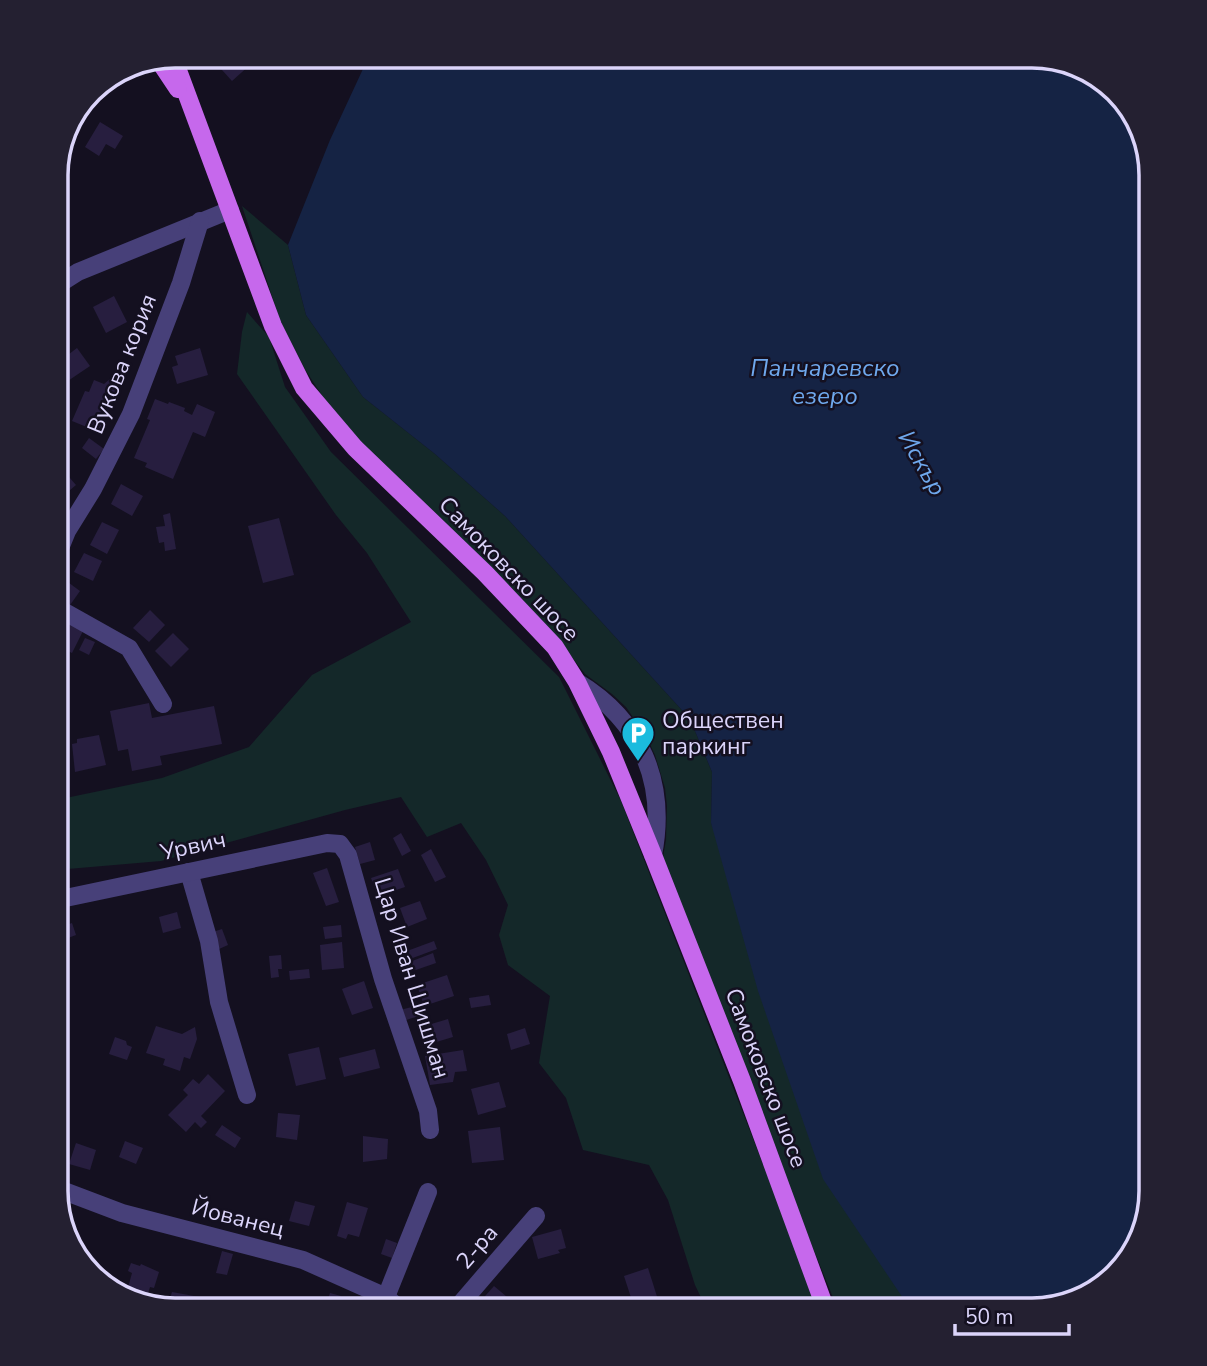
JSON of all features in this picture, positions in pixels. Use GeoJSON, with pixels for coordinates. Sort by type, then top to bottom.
{"type":"FeatureCollection","features":[{"type":"Feature","properties":{"kind":"main road","name":"Самоковско шосе"},"geometry":{"type":"LineString","coordinates":[[177,68],[273,326],[304,388],[355,448],[485,573],[555,647],[577,682],[611,752],[653,855],[742,1081],[822,1298]]}},
{"type":"Feature","properties":{"kind":"main road","name":"Самоковско шосе"},"geometry":{"type":"LineString","coordinates":[[164,69],[201,128]]}},
{"type":"Feature","properties":{"kind":"street"},"geometry":{"type":"LineString","coordinates":[[68,278],[230,210]]}},
{"type":"Feature","properties":{"kind":"street","name":"Вукова кория"},"geometry":{"type":"LineString","coordinates":[[68,525],[93,489],[131,414],[181,284],[200,221]]}},
{"type":"Feature","properties":{"kind":"street"},"geometry":{"type":"LineString","coordinates":[[68,614],[129,648],[163,704]]}},
{"type":"Feature","properties":{"kind":"street"},"geometry":{"type":"LineString","coordinates":[[577,682],[599,696],[618,714],[646,759],[657,806],[653,855]]}},
{"type":"Feature","properties":{"kind":"street","name":"Урвич"},"geometry":{"type":"LineString","coordinates":[[68,897],[327,843],[340,844]]}},
{"type":"Feature","properties":{"kind":"street","name":"Цар Иван Шишман"},"geometry":{"type":"LineString","coordinates":[[340,844],[348,855],[383,978],[428,1111],[430,1130]]}},
{"type":"Feature","properties":{"kind":"street"},"geometry":{"type":"LineString","coordinates":[[189,872],[209,941],[219,1002],[247,1095]]}},
{"type":"Feature","properties":{"kind":"street"},"geometry":{"type":"LineString","coordinates":[[386,1297],[428,1192]]}},
{"type":"Feature","properties":{"kind":"street","name":"Йованец"},"geometry":{"type":"LineString","coordinates":[[68,1193],[122,1213],[303,1260],[386,1297]]}},
{"type":"Feature","properties":{"kind":"street","name":"2-ра"},"geometry":{"type":"LineString","coordinates":[[466,1298],[536,1216]]}},
{"type":"Feature","properties":{"kind":"green space"},"geometry":{"type":"Polygon","coordinates":[[[242,206],[288,245],[306,315],[363,397],[435,454],[505,516],[690,719],[712,772],[711,823],[903,1298],[833,1298],[721,1020],[663,857],[667,806],[665,788],[647,738],[626,707],[585,674],[560,642],[386,469],[331,409],[306,371],[280,320],[242,206]]]}},
{"type":"Feature","properties":{"kind":"green space"},"geometry":{"type":"Polygon","coordinates":[[[247,312],[269,337],[285,387],[331,452],[559,677],[621,801],[815,1298],[701,1298],[668,1200],[649,1165],[583,1150],[566,1098],[539,1063],[550,996],[508,965],[499,935],[508,905],[486,860],[461,823],[427,837],[401,797],[161,861],[68,869],[68,798],[162,778],[249,747],[312,675],[411,622],[367,553],[336,515],[237,374],[247,312]]]}},
{"type":"Feature","properties":{"kind":"water","name":"Панчаревско езеро"},"geometry":{"type":"Polygon","coordinates":[[[363,68],[1039,68],[1079,79],[1097,90],[1117,110],[1133,141],[1139,175],[1139,1191],[1135,1218],[1128,1238],[1117,1256],[1097,1276],[1053,1296],[903,1298],[823,1179],[758,991],[711,823],[712,772],[690,719],[505,516],[435,454],[363,397],[306,315],[288,245],[330,140],[363,68]]]}},
{"type":"Feature","properties":{"kind":"building"},"geometry":{"type":"Polygon","coordinates":[[[220,68],[247,68],[232,81],[220,68]]]}},
{"type":"Feature","properties":{"kind":"building"},"geometry":{"type":"Polygon","coordinates":[[[100,122],[123,136],[115,149],[106,144],[99,156],[85,147],[100,122]]]}},
{"type":"Feature","properties":{"kind":"building"},"geometry":{"type":"Polygon","coordinates":[[[114,296],[127,322],[106,333],[93,307],[114,296]]]}},
{"type":"Feature","properties":{"kind":"building"},"geometry":{"type":"Polygon","coordinates":[[[77,348],[90,366],[68,381],[68,355],[77,348]]]}},
{"type":"Feature","properties":{"kind":"building"},"geometry":{"type":"Polygon","coordinates":[[[200,348],[208,375],[177,384],[172,367],[178,365],[175,356],[200,348]]]}},
{"type":"Feature","properties":{"kind":"building"},"geometry":{"type":"Polygon","coordinates":[[[111,378],[123,383],[118,395],[115,394],[99,432],[72,421],[85,391],[89,392],[94,380],[104,384],[111,378]]]}},
{"type":"Feature","properties":{"kind":"building"},"geometry":{"type":"Polygon","coordinates":[[[155,399],[185,408],[184,411],[192,415],[197,404],[215,412],[205,437],[193,432],[173,479],[145,467],[147,463],[134,458],[150,420],[147,419],[155,399]]]}},
{"type":"Feature","properties":{"kind":"building"},"geometry":{"type":"Polygon","coordinates":[[[89,438],[104,449],[96,459],[82,448],[89,438]]]}},
{"type":"Feature","properties":{"kind":"building"},"geometry":{"type":"Polygon","coordinates":[[[68,476],[76,485],[68,492],[68,476]]]}},
{"type":"Feature","properties":{"kind":"building"},"geometry":{"type":"Polygon","coordinates":[[[121,484],[143,496],[132,516],[111,504],[121,484]]]}},
{"type":"Feature","properties":{"kind":"building"},"geometry":{"type":"Polygon","coordinates":[[[170,513],[176,549],[165,551],[164,542],[159,543],[156,527],[165,526],[163,515],[170,513]]]}},
{"type":"Feature","properties":{"kind":"building"},"geometry":{"type":"Polygon","coordinates":[[[279,518],[294,575],[263,583],[248,526],[279,518]]]}},
{"type":"Feature","properties":{"kind":"building"},"geometry":{"type":"Polygon","coordinates":[[[102,522],[119,530],[107,554],[90,545],[102,522]]]}},
{"type":"Feature","properties":{"kind":"building"},"geometry":{"type":"Polygon","coordinates":[[[84,553],[102,561],[93,581],[74,572],[84,553]]]}},
{"type":"Feature","properties":{"kind":"building"},"geometry":{"type":"Polygon","coordinates":[[[68,582],[80,591],[68,608],[68,582]]]}},
{"type":"Feature","properties":{"kind":"building"},"geometry":{"type":"Polygon","coordinates":[[[150,610],[165,625],[149,642],[133,628],[150,610]]]}},
{"type":"Feature","properties":{"kind":"building"},"geometry":{"type":"Polygon","coordinates":[[[68,623],[83,631],[72,653],[68,651],[68,623]]]}},
{"type":"Feature","properties":{"kind":"building"},"geometry":{"type":"Polygon","coordinates":[[[173,633],[189,649],[171,667],[155,651],[173,633]]]}},
{"type":"Feature","properties":{"kind":"building"},"geometry":{"type":"Polygon","coordinates":[[[85,638],[95,642],[89,655],[79,650],[85,638]]]}},
{"type":"Feature","properties":{"kind":"building"},"geometry":{"type":"Polygon","coordinates":[[[149,703],[152,718],[214,706],[222,744],[160,756],[162,765],[132,771],[128,749],[118,751],[110,711],[149,703]]]}},
{"type":"Feature","properties":{"kind":"building"},"geometry":{"type":"Polygon","coordinates":[[[99,735],[106,765],[75,772],[72,744],[77,743],[77,739],[99,735]]]}},
{"type":"Feature","properties":{"kind":"building"},"geometry":{"type":"Polygon","coordinates":[[[401,833],[411,851],[402,856],[393,838],[401,833]]]}},
{"type":"Feature","properties":{"kind":"building"},"geometry":{"type":"Polygon","coordinates":[[[370,842],[375,860],[360,864],[355,847],[370,842]]]}},
{"type":"Feature","properties":{"kind":"building"},"geometry":{"type":"Polygon","coordinates":[[[431,849],[446,877],[435,882],[421,855],[431,849]]]}},
{"type":"Feature","properties":{"kind":"building"},"geometry":{"type":"Polygon","coordinates":[[[327,868],[339,902],[326,906],[313,873],[327,868]]]}},
{"type":"Feature","properties":{"kind":"building"},"geometry":{"type":"Polygon","coordinates":[[[398,869],[405,887],[378,896],[371,878],[398,869]]]}},
{"type":"Feature","properties":{"kind":"building"},"geometry":{"type":"Polygon","coordinates":[[[420,901],[427,919],[407,927],[400,908],[420,901]]]}},
{"type":"Feature","properties":{"kind":"building"},"geometry":{"type":"Polygon","coordinates":[[[177,912],[181,928],[163,933],[159,917],[177,912]]]}},
{"type":"Feature","properties":{"kind":"building"},"geometry":{"type":"Polygon","coordinates":[[[72,923],[76,935],[68,938],[68,924],[72,923]]]}},
{"type":"Feature","properties":{"kind":"building"},"geometry":{"type":"Polygon","coordinates":[[[341,925],[342,937],[325,939],[323,927],[341,925]]]}},
{"type":"Feature","properties":{"kind":"building"},"geometry":{"type":"Polygon","coordinates":[[[222,929],[228,945],[219,949],[213,932],[222,929]]]}},
{"type":"Feature","properties":{"kind":"building"},"geometry":{"type":"Polygon","coordinates":[[[434,941],[437,949],[410,959],[407,951],[434,941]]]}},
{"type":"Feature","properties":{"kind":"building"},"geometry":{"type":"Polygon","coordinates":[[[342,942],[344,968],[322,970],[320,945],[342,942]]]}},
{"type":"Feature","properties":{"kind":"building"},"geometry":{"type":"Polygon","coordinates":[[[433,953],[436,963],[410,972],[407,963],[433,953]]]}},
{"type":"Feature","properties":{"kind":"building"},"geometry":{"type":"Polygon","coordinates":[[[281,955],[282,969],[278,969],[279,977],[271,978],[269,956],[281,955]]]}},
{"type":"Feature","properties":{"kind":"building"},"geometry":{"type":"Polygon","coordinates":[[[309,969],[310,978],[290,980],[289,971],[309,969]]]}},
{"type":"Feature","properties":{"kind":"building"},"geometry":{"type":"Polygon","coordinates":[[[447,975],[454,996],[424,1006],[417,985],[447,975]]]}},
{"type":"Feature","properties":{"kind":"building"},"geometry":{"type":"Polygon","coordinates":[[[364,981],[373,1008],[352,1015],[342,989],[364,981]]]}},
{"type":"Feature","properties":{"kind":"building"},"geometry":{"type":"Polygon","coordinates":[[[489,995],[491,1005],[471,1008],[469,998],[489,995]]]}},
{"type":"Feature","properties":{"kind":"building"},"geometry":{"type":"Polygon","coordinates":[[[420,1005],[422,1015],[403,1021],[400,1010],[420,1005]]]}},
{"type":"Feature","properties":{"kind":"building"},"geometry":{"type":"Polygon","coordinates":[[[448,1019],[453,1037],[433,1043],[428,1025],[448,1019]]]}},
{"type":"Feature","properties":{"kind":"building"},"geometry":{"type":"Polygon","coordinates":[[[156,1026],[182,1034],[195,1027],[197,1039],[190,1059],[184,1057],[180,1071],[163,1065],[165,1059],[146,1053],[156,1026]]]}},
{"type":"Feature","properties":{"kind":"building"},"geometry":{"type":"Polygon","coordinates":[[[525,1028],[530,1044],[511,1050],[507,1034],[525,1028]]]}},
{"type":"Feature","properties":{"kind":"building"},"geometry":{"type":"Polygon","coordinates":[[[115,1037],[126,1041],[127,1045],[132,1047],[127,1060],[109,1054],[115,1037]]]}},
{"type":"Feature","properties":{"kind":"building"},"geometry":{"type":"Polygon","coordinates":[[[319,1047],[326,1079],[296,1086],[288,1054],[319,1047]]]}},
{"type":"Feature","properties":{"kind":"building"},"geometry":{"type":"Polygon","coordinates":[[[375,1049],[380,1068],[344,1077],[339,1058],[375,1049]]]}},
{"type":"Feature","properties":{"kind":"building"},"geometry":{"type":"Polygon","coordinates":[[[463,1050],[467,1071],[455,1072],[453,1082],[430,1085],[425,1056],[463,1050]]]}},
{"type":"Feature","properties":{"kind":"building"},"geometry":{"type":"Polygon","coordinates":[[[208,1074],[225,1091],[201,1116],[207,1122],[201,1128],[195,1122],[186,1132],[168,1115],[188,1095],[183,1090],[193,1079],[199,1084],[208,1074]]]}},
{"type":"Feature","properties":{"kind":"building"},"geometry":{"type":"Polygon","coordinates":[[[499,1082],[506,1107],[478,1115],[471,1089],[499,1082]]]}},
{"type":"Feature","properties":{"kind":"building"},"geometry":{"type":"Polygon","coordinates":[[[278,1113],[300,1115],[297,1140],[276,1137],[278,1113]]]}},
{"type":"Feature","properties":{"kind":"building"},"geometry":{"type":"Polygon","coordinates":[[[222,1125],[241,1138],[235,1148],[215,1135],[222,1125]]]}},
{"type":"Feature","properties":{"kind":"building"},"geometry":{"type":"Polygon","coordinates":[[[500,1127],[504,1160],[472,1163],[468,1131],[500,1127]]]}},
{"type":"Feature","properties":{"kind":"building"},"geometry":{"type":"Polygon","coordinates":[[[363,1136],[388,1139],[387,1159],[363,1162],[363,1136]]]}},
{"type":"Feature","properties":{"kind":"building"},"geometry":{"type":"Polygon","coordinates":[[[125,1141],[143,1148],[136,1164],[119,1157],[125,1141]]]}},
{"type":"Feature","properties":{"kind":"building"},"geometry":{"type":"Polygon","coordinates":[[[76,1143],[96,1150],[90,1170],[69,1164],[76,1143]]]}},
{"type":"Feature","properties":{"kind":"building"},"geometry":{"type":"Polygon","coordinates":[[[295,1201],[315,1206],[309,1226],[289,1221],[295,1201]]]}},
{"type":"Feature","properties":{"kind":"building"},"geometry":{"type":"Polygon","coordinates":[[[347,1202],[368,1208],[359,1237],[348,1234],[346,1239],[337,1236],[347,1202]]]}},
{"type":"Feature","properties":{"kind":"building"},"geometry":{"type":"Polygon","coordinates":[[[561,1229],[566,1248],[558,1250],[560,1253],[538,1259],[532,1237],[561,1229]]]}},
{"type":"Feature","properties":{"kind":"building"},"geometry":{"type":"Polygon","coordinates":[[[386,1239],[397,1243],[392,1258],[381,1254],[386,1239]]]}},
{"type":"Feature","properties":{"kind":"building"},"geometry":{"type":"Polygon","coordinates":[[[222,1251],[233,1254],[227,1275],[216,1273],[222,1251]]]}},
{"type":"Feature","properties":{"kind":"building"},"geometry":{"type":"Polygon","coordinates":[[[131,1263],[141,1264],[159,1272],[154,1288],[150,1287],[148,1294],[128,1287],[132,1273],[128,1271],[131,1263]]]}},
{"type":"Feature","properties":{"kind":"building"},"geometry":{"type":"Polygon","coordinates":[[[648,1268],[657,1298],[631,1298],[624,1276],[648,1268]]]}},
{"type":"Feature","properties":{"kind":"building"},"geometry":{"type":"Polygon","coordinates":[[[494,1286],[508,1298],[483,1298],[494,1286]]]}},
{"type":"Feature","properties":{"kind":"building"},"geometry":{"type":"Polygon","coordinates":[[[172,1292],[205,1298],[175,1298],[170,1298],[172,1292]]]}},
{"type":"Feature","properties":{"kind":"building"},"geometry":{"type":"Polygon","coordinates":[[[330,1293],[341,1296],[340,1298],[328,1298],[330,1293]]]}},
{"type":"Feature","properties":{"kind":"place","name":"Обществен паркинг"},"geometry":{"type":"Point","coordinates":[638,763]}},
{"type":"Feature","properties":{"kind":"water label","name":"Искър"},"geometry":{"type":"Point","coordinates":[922,463]}}]}
